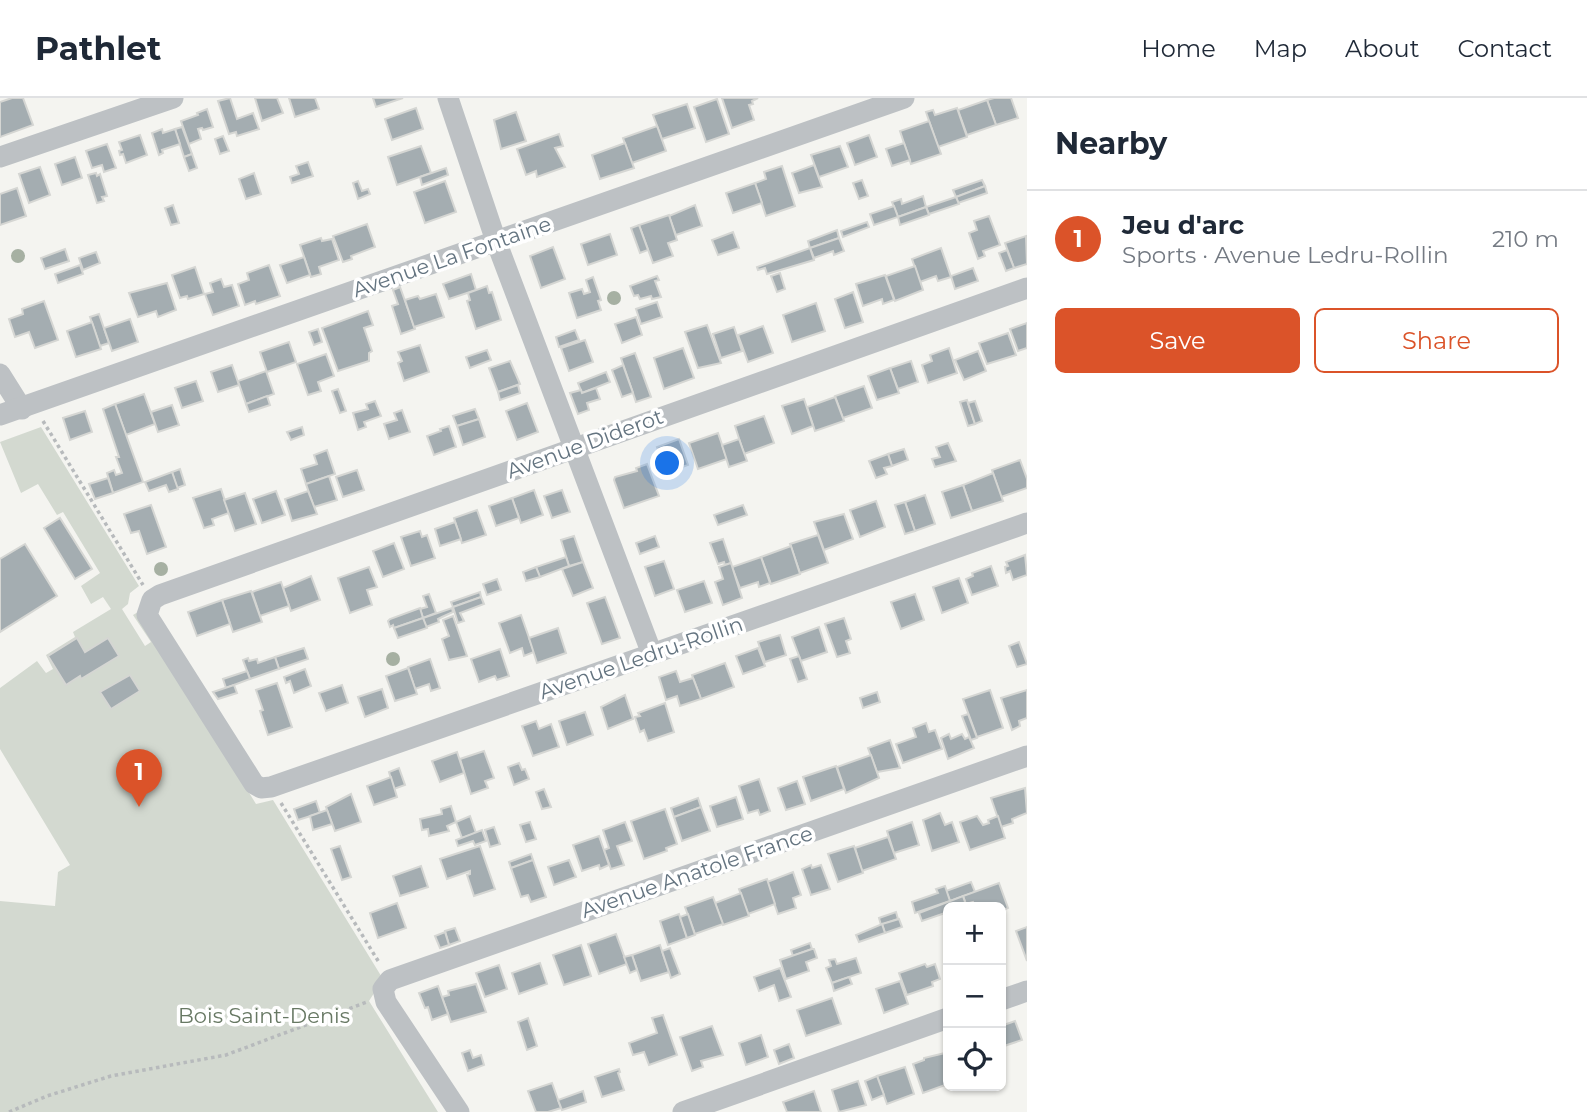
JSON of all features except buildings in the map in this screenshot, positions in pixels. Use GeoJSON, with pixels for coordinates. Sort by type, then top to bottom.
{"type":"FeatureCollection","features":[{"type":"Feature","properties":{"kind":"street"},"geometry":{"type":"LineString","coordinates":[[0,157],[173,98]]}},
{"type":"Feature","properties":{"kind":"street"},"geometry":{"type":"LineString","coordinates":[[449,98],[496,241],[652,654]]}},
{"type":"Feature","properties":{"kind":"street","name":"Avenue La Fontaine"},"geometry":{"type":"LineString","coordinates":[[0,415],[904,98]]}},
{"type":"Feature","properties":{"kind":"street","name":"Avenue Diderot"},"geometry":{"type":"LineString","coordinates":[[150,603],[173,590],[1027,288]]}},
{"type":"Feature","properties":{"kind":"street"},"geometry":{"type":"LineString","coordinates":[[0,374],[27,407]]}},
{"type":"Feature","properties":{"kind":"street","name":"Avenue Ledru-Rollin"},"geometry":{"type":"LineString","coordinates":[[262,785],[652,654],[1027,523]]}},
{"type":"Feature","properties":{"kind":"street"},"geometry":{"type":"LineString","coordinates":[[150,603],[147,615],[152,625],[262,785]]}},
{"type":"Feature","properties":{"kind":"street","name":"Avenue Anatole France"},"geometry":{"type":"LineString","coordinates":[[390,981],[1027,756]]}},
{"type":"Feature","properties":{"kind":"street"},"geometry":{"type":"LineString","coordinates":[[390,981],[383,989],[386,1002],[459,1112]]}},
{"type":"Feature","properties":{"kind":"street"},"geometry":{"type":"LineString","coordinates":[[1006,998],[1027,991]]}},
{"type":"Feature","properties":{"kind":"street"},"geometry":{"type":"LineString","coordinates":[[683,1112],[943,1020]]}},
{"type":"Feature","properties":{"kind":"path"},"geometry":{"type":"LineString","coordinates":[[27,407],[150,603]]}},
{"type":"Feature","properties":{"kind":"path"},"geometry":{"type":"LineString","coordinates":[[262,785],[390,981]]}},
{"type":"Feature","properties":{"kind":"path"},"geometry":{"type":"LineString","coordinates":[[9,1112],[47,1096],[111,1076],[226,1055],[369,1001],[386,1002]]}},
{"type":"Feature","properties":{"kind":"green space","name":"Bois Saint-Denis"},"geometry":{"type":"Polygon","coordinates":[[[41,427],[139,586],[130,593],[128,604],[122,609],[145,646],[151,642],[133,615],[138,612],[256,804],[273,800],[383,979],[369,1001],[438,1112],[0,1112],[0,901],[55,906],[58,872],[70,865],[0,749],[0,688],[37,661],[46,673],[53,669],[46,655],[75,637],[73,632],[111,609],[103,597],[91,604],[81,586],[100,573],[63,512],[57,515],[38,484],[21,493],[0,442],[41,427]]]}},
{"type":"Feature","properties":{"kind":"place","name":"Jeu d'arc"},"geometry":{"type":"Point","coordinates":[139,807]}}]}
